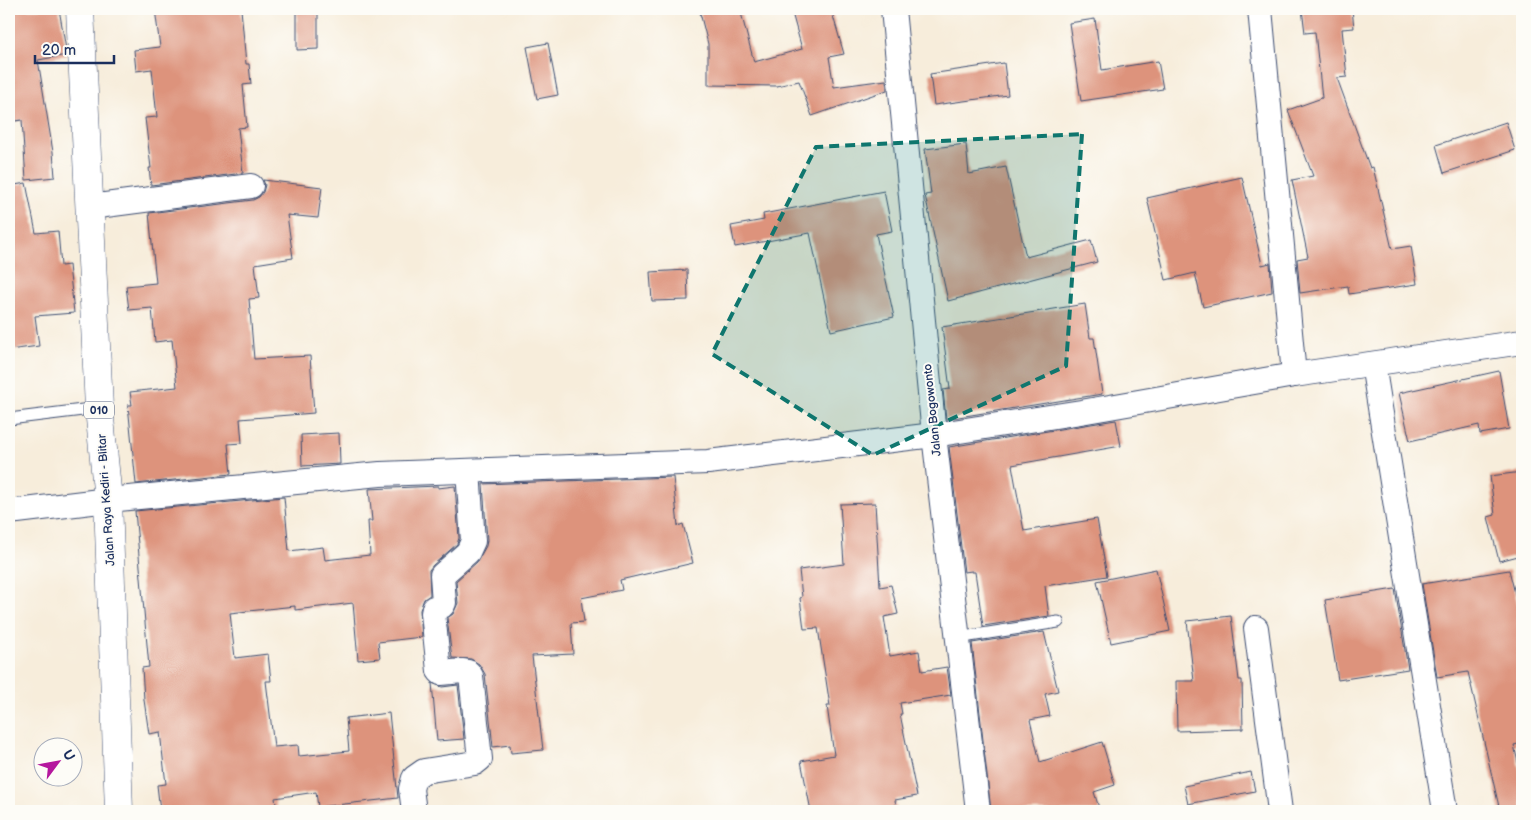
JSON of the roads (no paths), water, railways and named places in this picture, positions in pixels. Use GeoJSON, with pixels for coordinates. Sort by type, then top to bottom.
{"type":"FeatureCollection","features":[{"type":"Feature","properties":{"kind":"main road","name":"Jalan Raya Kediri - Blitar"},"geometry":{"type":"LineString","coordinates":[[80,9],[99,408],[108,500],[119,811]]}},
{"type":"Feature","properties":{"kind":"street","name":"Jalan Bogowonto"},"geometry":{"type":"LineString","coordinates":[[893,9],[934,435],[978,811]]}},
{"type":"Feature","properties":{"kind":"street"},"geometry":{"type":"LineString","coordinates":[[1260,9],[1294,375]]}},
{"type":"Feature","properties":{"kind":"street"},"geometry":{"type":"LineString","coordinates":[[90,207],[251,186]]}},
{"type":"Feature","properties":{"kind":"street"},"geometry":{"type":"LineString","coordinates":[[9,512],[108,500],[380,474],[708,462],[934,435],[1294,375],[1522,342]]}},
{"type":"Feature","properties":{"kind":"street"},"geometry":{"type":"LineString","coordinates":[[1373,364],[1444,811]]}},
{"type":"Feature","properties":{"kind":"street"},"geometry":{"type":"LineString","coordinates":[[414,811],[412,789],[414,778],[424,771],[475,763],[480,759],[471,676],[468,672],[463,671],[441,674],[439,671],[432,613],[436,607],[442,606],[444,603],[442,575],[468,552],[473,541],[468,471]]}},
{"type":"Feature","properties":{"kind":"street"},"geometry":{"type":"LineString","coordinates":[[1256,628],[1280,811]]}},
{"type":"Feature","properties":{"kind":"lane"},"geometry":{"type":"LineString","coordinates":[[9,419],[99,408]]}},
{"type":"Feature","properties":{"kind":"lane"},"geometry":{"type":"LineString","coordinates":[[958,638],[1058,622]]}}]}
